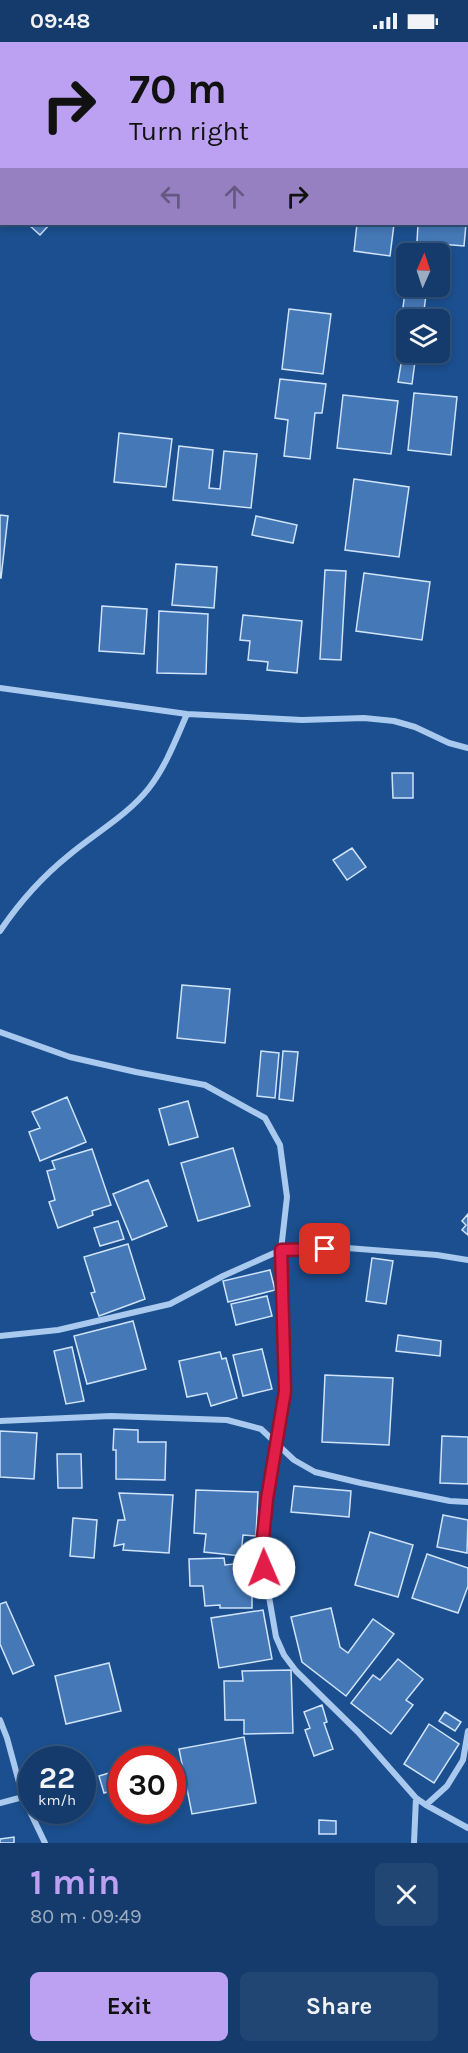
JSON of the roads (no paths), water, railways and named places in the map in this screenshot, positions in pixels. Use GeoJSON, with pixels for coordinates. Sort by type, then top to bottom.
{"type":"FeatureCollection","features":[{"type":"Feature","properties":{"kind":"street"},"geometry":{"type":"LineString","coordinates":[[0,688],[187,714],[302,720],[364,718],[394,721],[415,727],[449,743],[468,748]]}},
{"type":"Feature","properties":{"kind":"street"},"geometry":{"type":"LineString","coordinates":[[0,931],[40,882],[68,855],[106,828],[148,790],[168,757],[187,714]]}},
{"type":"Feature","properties":{"kind":"street"},"geometry":{"type":"LineString","coordinates":[[0,1032],[70,1057],[136,1072],[206,1084],[265,1118],[280,1145],[287,1197],[281,1250],[285,1391],[267,1499],[263,1538],[264,1568],[276,1637],[284,1655],[296,1671],[358,1732],[416,1798],[468,1828]]}},
{"type":"Feature","properties":{"kind":"street"},"geometry":{"type":"LineString","coordinates":[[0,1336],[58,1330],[170,1304],[223,1276],[281,1250],[346,1248],[437,1255],[468,1260]]}},
{"type":"Feature","properties":{"kind":"street"},"geometry":{"type":"LineString","coordinates":[[0,1421],[111,1416],[227,1420],[261,1429],[294,1460],[315,1472],[450,1501],[468,1502]]}},
{"type":"Feature","properties":{"kind":"street"},"geometry":{"type":"LineString","coordinates":[[0,1720],[18,1779]]}},
{"type":"Feature","properties":{"kind":"street"},"geometry":{"type":"LineString","coordinates":[[426,1805],[447,1786],[463,1760],[468,1731]]}},
{"type":"Feature","properties":{"kind":"street"},"geometry":{"type":"LineString","coordinates":[[0,1803],[18,1798]]}},
{"type":"Feature","properties":{"kind":"street"},"geometry":{"type":"LineString","coordinates":[[414,1843],[416,1798]]}},
{"type":"Feature","properties":{"kind":"street"},"geometry":{"type":"LineString","coordinates":[[36,1824],[45,1843]]}}]}
